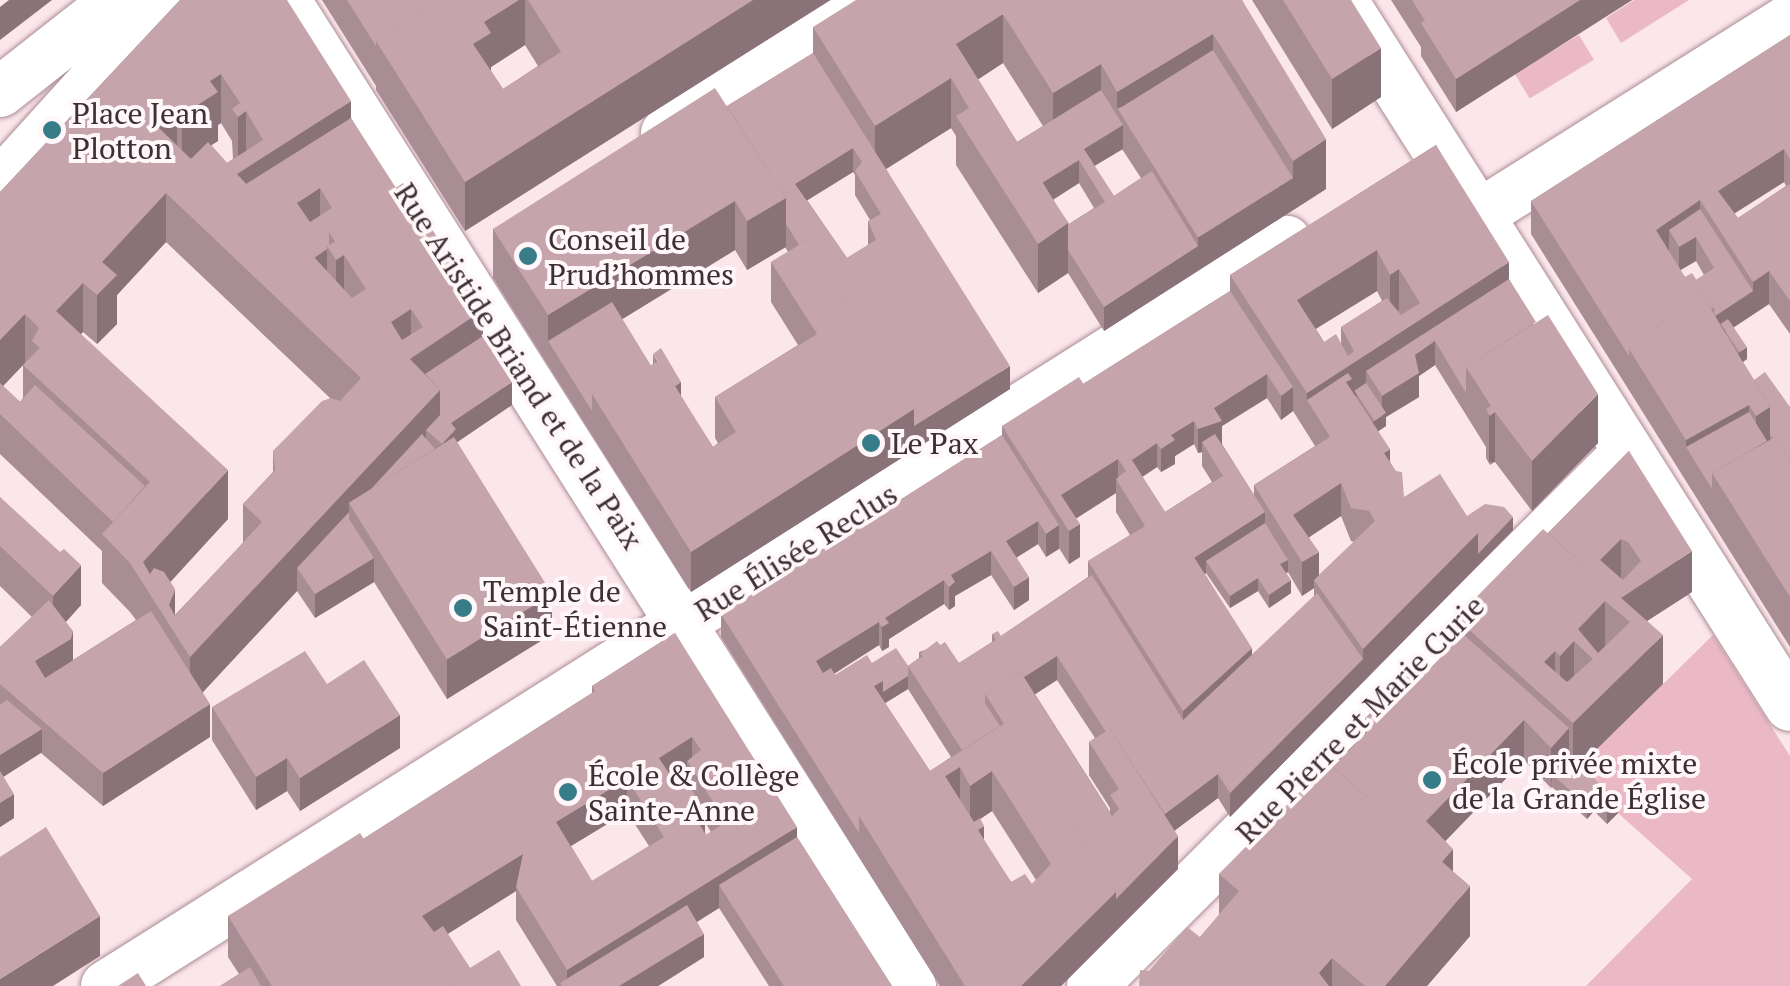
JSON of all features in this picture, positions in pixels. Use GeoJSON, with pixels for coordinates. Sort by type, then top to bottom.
{"type":"FeatureCollection","features":[{"type":"Feature","properties":{"kind":"street"},"geometry":{"type":"LineString","coordinates":[[0,92],[117,0]]}},
{"type":"Feature","properties":{"kind":"street"},"geometry":{"type":"LineString","coordinates":[[0,184],[166,0]]}},
{"type":"Feature","properties":{"kind":"street","name":"Rue Aristide Briand et de la Paix"},"geometry":{"type":"LineString","coordinates":[[285,0],[473,255],[683,623],[911,986]]}},
{"type":"Feature","properties":{"kind":"street"},"geometry":{"type":"LineString","coordinates":[[625,159],[878,0]]}},
{"type":"Feature","properties":{"kind":"street"},"geometry":{"type":"LineString","coordinates":[[1342,0],[1417,158],[1477,216],[1790,706]]}},
{"type":"Feature","properties":{"kind":"street"},"geometry":{"type":"LineString","coordinates":[[1477,216],[1790,19]]}},
{"type":"Feature","properties":{"kind":"street","name":"Rue Élisée Reclus"},"geometry":{"type":"LineString","coordinates":[[106,986],[1333,211]]}},
{"type":"Feature","properties":{"kind":"street","name":"Rue Pierre et Marie Curie"},"geometry":{"type":"LineString","coordinates":[[1092,986],[1627,452]]}},
{"type":"Feature","properties":{"kind":"shaded area"},"geometry":{"type":"Polygon","coordinates":[[[1634,0],[1689,0],[1621,43],[1606,18],[1634,0]]]}},
{"type":"Feature","properties":{"kind":"shaded area"},"geometry":{"type":"Polygon","coordinates":[[[1579,35],[1594,60],[1530,98],[1515,74],[1579,35]]]}},
{"type":"Feature","properties":{"kind":"shaded area"},"geometry":{"type":"Polygon","coordinates":[[[1713,635],[1790,756],[1790,986],[1586,986],[1692,879],[1573,773],[1713,635]]]}},
{"type":"Feature","properties":{"kind":"building"},"geometry":{"type":"Polygon","coordinates":[[[180,0],[287,0],[351,101],[237,174],[352,298],[366,289],[344,255],[336,260],[327,246],[335,242],[329,232],[403,183],[483,310],[410,359],[440,390],[190,657],[130,563],[102,534],[150,482],[23,365],[40,348],[32,341],[39,328],[25,314],[0,340],[0,192],[180,0]],[[221,74],[210,81],[218,92],[182,115],[177,108],[159,128],[191,159],[208,142],[227,163],[263,140],[246,111],[238,117],[232,109],[240,103],[221,74]],[[166,193],[102,262],[117,275],[97,295],[83,283],[56,311],[228,470],[143,562],[150,574],[154,568],[164,572],[175,589],[169,605],[175,616],[262,522],[243,504],[275,470],[273,451],[322,401],[340,401],[361,378],[166,193]],[[411,309],[391,322],[402,340],[423,327],[411,309]]]}},
{"type":"Feature","properties":{"kind":"building"},"geometry":{"type":"Polygon","coordinates":[[[347,0],[438,0],[376,41],[376,46],[347,0]]]}},
{"type":"Feature","properties":{"kind":"building"},"geometry":{"type":"Polygon","coordinates":[[[438,0],[519,0],[484,22],[491,33],[473,44],[503,89],[561,52],[528,0],[753,0],[465,182],[376,41],[438,0]]]}},
{"type":"Feature","properties":{"kind":"building"},"geometry":{"type":"Polygon","coordinates":[[[856,0],[1242,0],[1326,139],[1293,161],[1213,34],[1117,92],[1101,64],[1053,93],[1003,14],[956,44],[1068,223],[1038,244],[956,116],[969,108],[951,78],[875,126],[813,27],[856,0]]]}},
{"type":"Feature","properties":{"kind":"building"},"geometry":{"type":"Polygon","coordinates":[[[1283,0],[1351,0],[1381,48],[1332,79],[1283,0]]]}},
{"type":"Feature","properties":{"kind":"building"},"geometry":{"type":"Polygon","coordinates":[[[1412,0],[1580,0],[1456,79],[1421,23],[1425,21],[1412,0]]]}},
{"type":"Feature","properties":{"kind":"building"},"geometry":{"type":"Polygon","coordinates":[[[1790,35],[1790,159],[1784,149],[1718,191],[1738,218],[1790,184],[1790,301],[1769,271],[1753,282],[1700,200],[1656,230],[1685,277],[1692,273],[1714,307],[1711,309],[1700,291],[1629,349],[1629,356],[1531,201],[1790,35]]]}},
{"type":"Feature","properties":{"kind":"building"},"geometry":{"type":"Polygon","coordinates":[[[1213,50],[1293,178],[1198,237],[1118,109],[1213,50]]]}},
{"type":"Feature","properties":{"kind":"building"},"geometry":{"type":"Polygon","coordinates":[[[813,53],[1010,366],[914,426],[914,409],[807,240],[799,245],[786,224],[786,198],[727,106],[813,53]],[[853,148],[795,184],[847,258],[876,240],[868,221],[881,214],[855,171],[862,162],[853,148]]]}},
{"type":"Feature","properties":{"kind":"building"},"geometry":{"type":"Polygon","coordinates":[[[715,88],[786,198],[747,221],[735,201],[548,315],[493,229],[715,88]]]}},
{"type":"Feature","properties":{"kind":"building"},"geometry":{"type":"Polygon","coordinates":[[[1101,90],[1123,125],[1084,149],[1114,196],[1152,171],[1198,246],[1104,307],[1068,250],[1068,223],[1061,212],[1069,224],[1105,202],[1079,160],[1042,183],[1017,142],[1101,90]]]}},
{"type":"Feature","properties":{"kind":"building"},"geometry":{"type":"Polygon","coordinates":[[[351,118],[396,188],[329,232],[327,249],[314,258],[246,184],[351,118]],[[320,188],[297,203],[310,222],[332,208],[320,188]]]}},
{"type":"Feature","properties":{"kind":"building"},"geometry":{"type":"Polygon","coordinates":[[[1436,145],[1509,262],[1307,393],[1230,275],[1436,145]],[[1377,250],[1297,300],[1324,342],[1336,334],[1348,356],[1354,351],[1341,327],[1387,298],[1401,315],[1420,303],[1399,269],[1390,275],[1377,250]]]}},
{"type":"Feature","properties":{"kind":"building"},"geometry":{"type":"Polygon","coordinates":[[[1700,209],[1753,291],[1715,316],[1714,307],[1696,280],[1714,268],[1696,237],[1679,247],[1669,230],[1700,209]]]}},
{"type":"Feature","properties":{"kind":"building"},"geometry":{"type":"Polygon","coordinates":[[[807,240],[914,409],[691,552],[592,394],[610,383],[614,388],[658,361],[653,354],[661,348],[681,382],[675,386],[713,447],[736,432],[715,397],[817,334],[771,262],[807,240]]]}},
{"type":"Feature","properties":{"kind":"building"},"geometry":{"type":"Polygon","coordinates":[[[1509,279],[1536,322],[1466,367],[1466,393],[1435,341],[1415,355],[1419,373],[1382,396],[1366,371],[1509,279]]]}},
{"type":"Feature","properties":{"kind":"building"},"geometry":{"type":"Polygon","coordinates":[[[1230,291],[1293,387],[1281,396],[1267,374],[1214,408],[1222,421],[1198,429],[1194,421],[1171,435],[1175,440],[1161,449],[1157,443],[1132,460],[1083,384],[1230,291]]]}},
{"type":"Feature","properties":{"kind":"building"},"geometry":{"type":"Polygon","coordinates":[[[1700,291],[1770,407],[1756,416],[1749,405],[1686,440],[1629,349],[1700,291]]]}},
{"type":"Feature","properties":{"kind":"building"},"geometry":{"type":"Polygon","coordinates":[[[612,302],[651,366],[614,388],[610,383],[592,394],[592,411],[548,341],[612,302]]]}},
{"type":"Feature","properties":{"kind":"building"},"geometry":{"type":"Polygon","coordinates":[[[1548,315],[1598,394],[1532,461],[1495,412],[1490,416],[1486,409],[1491,406],[1466,367],[1548,315]]]}},
{"type":"Feature","properties":{"kind":"building"},"geometry":{"type":"Polygon","coordinates":[[[1728,319],[1747,347],[1740,352],[1721,324],[1728,319]]]}},
{"type":"Feature","properties":{"kind":"building"},"geometry":{"type":"Polygon","coordinates":[[[483,336],[512,382],[451,423],[456,429],[442,444],[426,430],[440,415],[440,390],[425,374],[483,336]]]}},
{"type":"Feature","properties":{"kind":"building"},"geometry":{"type":"Polygon","coordinates":[[[1765,372],[1790,407],[1790,461],[1770,435],[1770,407],[1754,380],[1765,372]]]}},
{"type":"Feature","properties":{"kind":"building"},"geometry":{"type":"Polygon","coordinates":[[[1348,373],[1352,379],[1346,382],[1390,449],[1384,453],[1396,471],[1402,472],[1404,497],[1440,474],[1478,533],[1363,649],[1314,580],[1375,521],[1369,511],[1351,508],[1341,483],[1293,515],[1319,552],[1302,562],[1254,485],[1330,437],[1307,400],[1348,373]]]}},
{"type":"Feature","properties":{"kind":"building"},"geometry":{"type":"Polygon","coordinates":[[[1079,377],[1252,648],[1183,711],[1088,561],[1145,526],[1116,479],[1126,471],[1118,459],[1061,495],[1080,524],[1069,531],[1002,426],[1079,377]]]}},
{"type":"Feature","properties":{"kind":"building"},"geometry":{"type":"Polygon","coordinates":[[[0,383],[20,402],[35,385],[145,486],[113,522],[0,414],[0,383]]]}},
{"type":"Feature","properties":{"kind":"building"},"geometry":{"type":"Polygon","coordinates":[[[1366,383],[1386,413],[1375,421],[1354,391],[1366,383]]]}},
{"type":"Feature","properties":{"kind":"building"},"geometry":{"type":"Polygon","coordinates":[[[1749,412],[1767,441],[1712,473],[1712,489],[1686,447],[1749,412]]]}},
{"type":"Feature","properties":{"kind":"building"},"geometry":{"type":"Polygon","coordinates":[[[422,434],[435,449],[371,489],[422,434]]]}},
{"type":"Feature","properties":{"kind":"building"},"geometry":{"type":"Polygon","coordinates":[[[1215,434],[1265,512],[1194,558],[1165,512],[1223,476],[1202,442],[1215,434]]]}},
{"type":"Feature","properties":{"kind":"building"},"geometry":{"type":"Polygon","coordinates":[[[1002,435],[1059,525],[1046,534],[1038,521],[1006,541],[1029,577],[1014,587],[991,551],[951,575],[955,582],[949,587],[944,580],[885,618],[889,623],[882,627],[879,622],[816,661],[823,673],[831,668],[835,675],[867,655],[883,681],[874,686],[930,771],[859,816],[859,833],[721,614],[1002,435]]]}},
{"type":"Feature","properties":{"kind":"building","name":"Temple de Saint-Étienne"},"geometry":{"type":"Polygon","coordinates":[[[454,437],[552,594],[447,660],[349,503],[454,437]]]}},
{"type":"Feature","properties":{"kind":"building"},"geometry":{"type":"Polygon","coordinates":[[[1775,437],[1790,461],[1790,597],[1712,473],[1775,437]]]}},
{"type":"Feature","properties":{"kind":"building"},"geometry":{"type":"Polygon","coordinates":[[[1629,451],[1692,551],[1621,598],[1548,533],[1629,451]],[[1621,539],[1600,560],[1623,580],[1641,561],[1628,542],[1621,539]]]}},
{"type":"Feature","properties":{"kind":"building"},"geometry":{"type":"Polygon","coordinates":[[[0,497],[60,552],[64,549],[81,565],[53,596],[0,546],[0,497]]]}},
{"type":"Feature","properties":{"kind":"building"},"geometry":{"type":"Polygon","coordinates":[[[1485,504],[1504,507],[1513,517],[1478,554],[1478,533],[1467,516],[1485,504]]]}},
{"type":"Feature","properties":{"kind":"building"},"geometry":{"type":"Polygon","coordinates":[[[349,512],[349,519],[374,558],[315,594],[297,568],[349,512]]]}},
{"type":"Feature","properties":{"kind":"building"},"geometry":{"type":"Polygon","coordinates":[[[1265,523],[1288,560],[1280,564],[1291,580],[1269,595],[1258,578],[1230,596],[1206,561],[1265,523]]]}},
{"type":"Feature","properties":{"kind":"building"},"geometry":{"type":"Polygon","coordinates":[[[1543,529],[1663,635],[1573,723],[1456,618],[1543,529]],[[1605,601],[1578,629],[1598,653],[1630,622],[1605,601]],[[1574,641],[1560,656],[1555,651],[1544,662],[1567,682],[1593,659],[1574,641]]]}},
{"type":"Feature","properties":{"kind":"building"},"geometry":{"type":"Polygon","coordinates":[[[1092,575],[1183,720],[1317,593],[1363,659],[1230,793],[1218,774],[1165,814],[1057,656],[1024,677],[1020,671],[985,694],[985,703],[1000,726],[962,750],[908,666],[945,642],[959,663],[996,640],[992,634],[998,631],[1001,636],[1092,575]]]}},
{"type":"Feature","properties":{"kind":"building"},"geometry":{"type":"Polygon","coordinates":[[[49,600],[73,631],[71,639],[35,661],[45,678],[151,611],[210,704],[103,773],[0,684],[0,647],[49,600]]]}},
{"type":"Feature","properties":{"kind":"building"},"geometry":{"type":"Polygon","coordinates":[[[675,633],[797,827],[567,970],[516,887],[523,854],[422,916],[434,932],[443,926],[470,968],[499,950],[521,986],[456,986],[363,839],[595,691],[592,686],[675,633]],[[692,737],[659,758],[668,772],[679,771],[705,810],[696,819],[706,835],[726,822],[687,761],[701,750],[692,737]],[[627,779],[556,822],[592,881],[664,837],[627,779]]]}},
{"type":"Feature","properties":{"kind":"building"},"geometry":{"type":"Polygon","coordinates":[[[1463,634],[1569,728],[1551,748],[1524,720],[1426,821],[1453,849],[1442,862],[1333,767],[1373,726],[1365,718],[1411,672],[1419,680],[1463,634]]]}},
{"type":"Feature","properties":{"kind":"building"},"geometry":{"type":"Polygon","coordinates":[[[937,641],[940,645],[923,658],[920,654],[937,641]]]}},
{"type":"Feature","properties":{"kind":"building"},"geometry":{"type":"Polygon","coordinates":[[[896,648],[913,673],[908,666],[908,676],[883,692],[883,681],[872,663],[896,648]]]}},
{"type":"Feature","properties":{"kind":"building"},"geometry":{"type":"Polygon","coordinates":[[[305,651],[327,684],[364,660],[400,715],[300,778],[287,758],[256,777],[212,707],[305,651]]]}},
{"type":"Feature","properties":{"kind":"building"},"geometry":{"type":"Polygon","coordinates":[[[1020,671],[1112,816],[1119,809],[1110,795],[1119,789],[1089,742],[1110,729],[1178,836],[1116,899],[1116,892],[985,694],[1020,671]]]}},
{"type":"Feature","properties":{"kind":"building"},"geometry":{"type":"Polygon","coordinates":[[[7,700],[42,729],[0,755],[0,705],[7,700]]]}},
{"type":"Feature","properties":{"kind":"building"},"geometry":{"type":"Polygon","coordinates":[[[1007,722],[1116,892],[1021,986],[965,986],[859,816],[1007,722]],[[960,767],[945,776],[974,822],[980,818],[984,826],[978,830],[1011,882],[1025,874],[1032,884],[1051,864],[992,771],[970,786],[960,767]]]}},
{"type":"Feature","properties":{"kind":"building"},"geometry":{"type":"Polygon","coordinates":[[[1569,756],[1618,800],[1607,811],[1594,799],[1587,806],[1552,774],[1569,756]]]}},
{"type":"Feature","properties":{"kind":"building"},"geometry":{"type":"Polygon","coordinates":[[[1328,763],[1470,886],[1385,986],[1365,986],[1332,958],[1319,973],[1329,986],[1139,986],[1140,970],[1149,971],[1187,927],[1200,937],[1239,891],[1219,874],[1328,763]]]}},
{"type":"Feature","properties":{"kind":"building"},"geometry":{"type":"Polygon","coordinates":[[[0,771],[14,794],[0,803],[0,771]]]}},
{"type":"Feature","properties":{"kind":"building"},"geometry":{"type":"Polygon","coordinates":[[[46,827],[100,916],[0,979],[0,857],[46,827]]]}},
{"type":"Feature","properties":{"kind":"building"},"geometry":{"type":"Polygon","coordinates":[[[360,833],[456,986],[272,986],[228,916],[360,833]]]}},
{"type":"Feature","properties":{"kind":"building"},"geometry":{"type":"Polygon","coordinates":[[[797,837],[892,986],[784,986],[719,885],[797,837]]]}},
{"type":"Feature","properties":{"kind":"building"},"geometry":{"type":"Polygon","coordinates":[[[687,905],[704,934],[619,986],[560,983],[687,905]]]}},
{"type":"Feature","properties":{"kind":"building"},"geometry":{"type":"Polygon","coordinates":[[[250,967],[261,986],[220,986],[250,967]]]}},
{"type":"Feature","properties":{"kind":"building"},"geometry":{"type":"Polygon","coordinates":[[[138,973],[146,986],[118,986],[138,973]]]}},
{"type":"Feature","properties":{"kind":"place","name":"Place Jean Plotton"},"geometry":{"type":"Point","coordinates":[52,130]}},
{"type":"Feature","properties":{"kind":"place","name":"Conseil de Prud’hommes"},"geometry":{"type":"Point","coordinates":[528,256]}},
{"type":"Feature","properties":{"kind":"place","name":"Le Pax"},"geometry":{"type":"Point","coordinates":[871,443]}},
{"type":"Feature","properties":{"kind":"place","name":"Temple de Saint-Étienne"},"geometry":{"type":"Point","coordinates":[463,608]}},
{"type":"Feature","properties":{"kind":"place","name":"École privée mixte de la Grande Église"},"geometry":{"type":"Point","coordinates":[1432,780]}},
{"type":"Feature","properties":{"kind":"place","name":"École & Collège Sainte-Anne"},"geometry":{"type":"Point","coordinates":[568,792]}}]}
